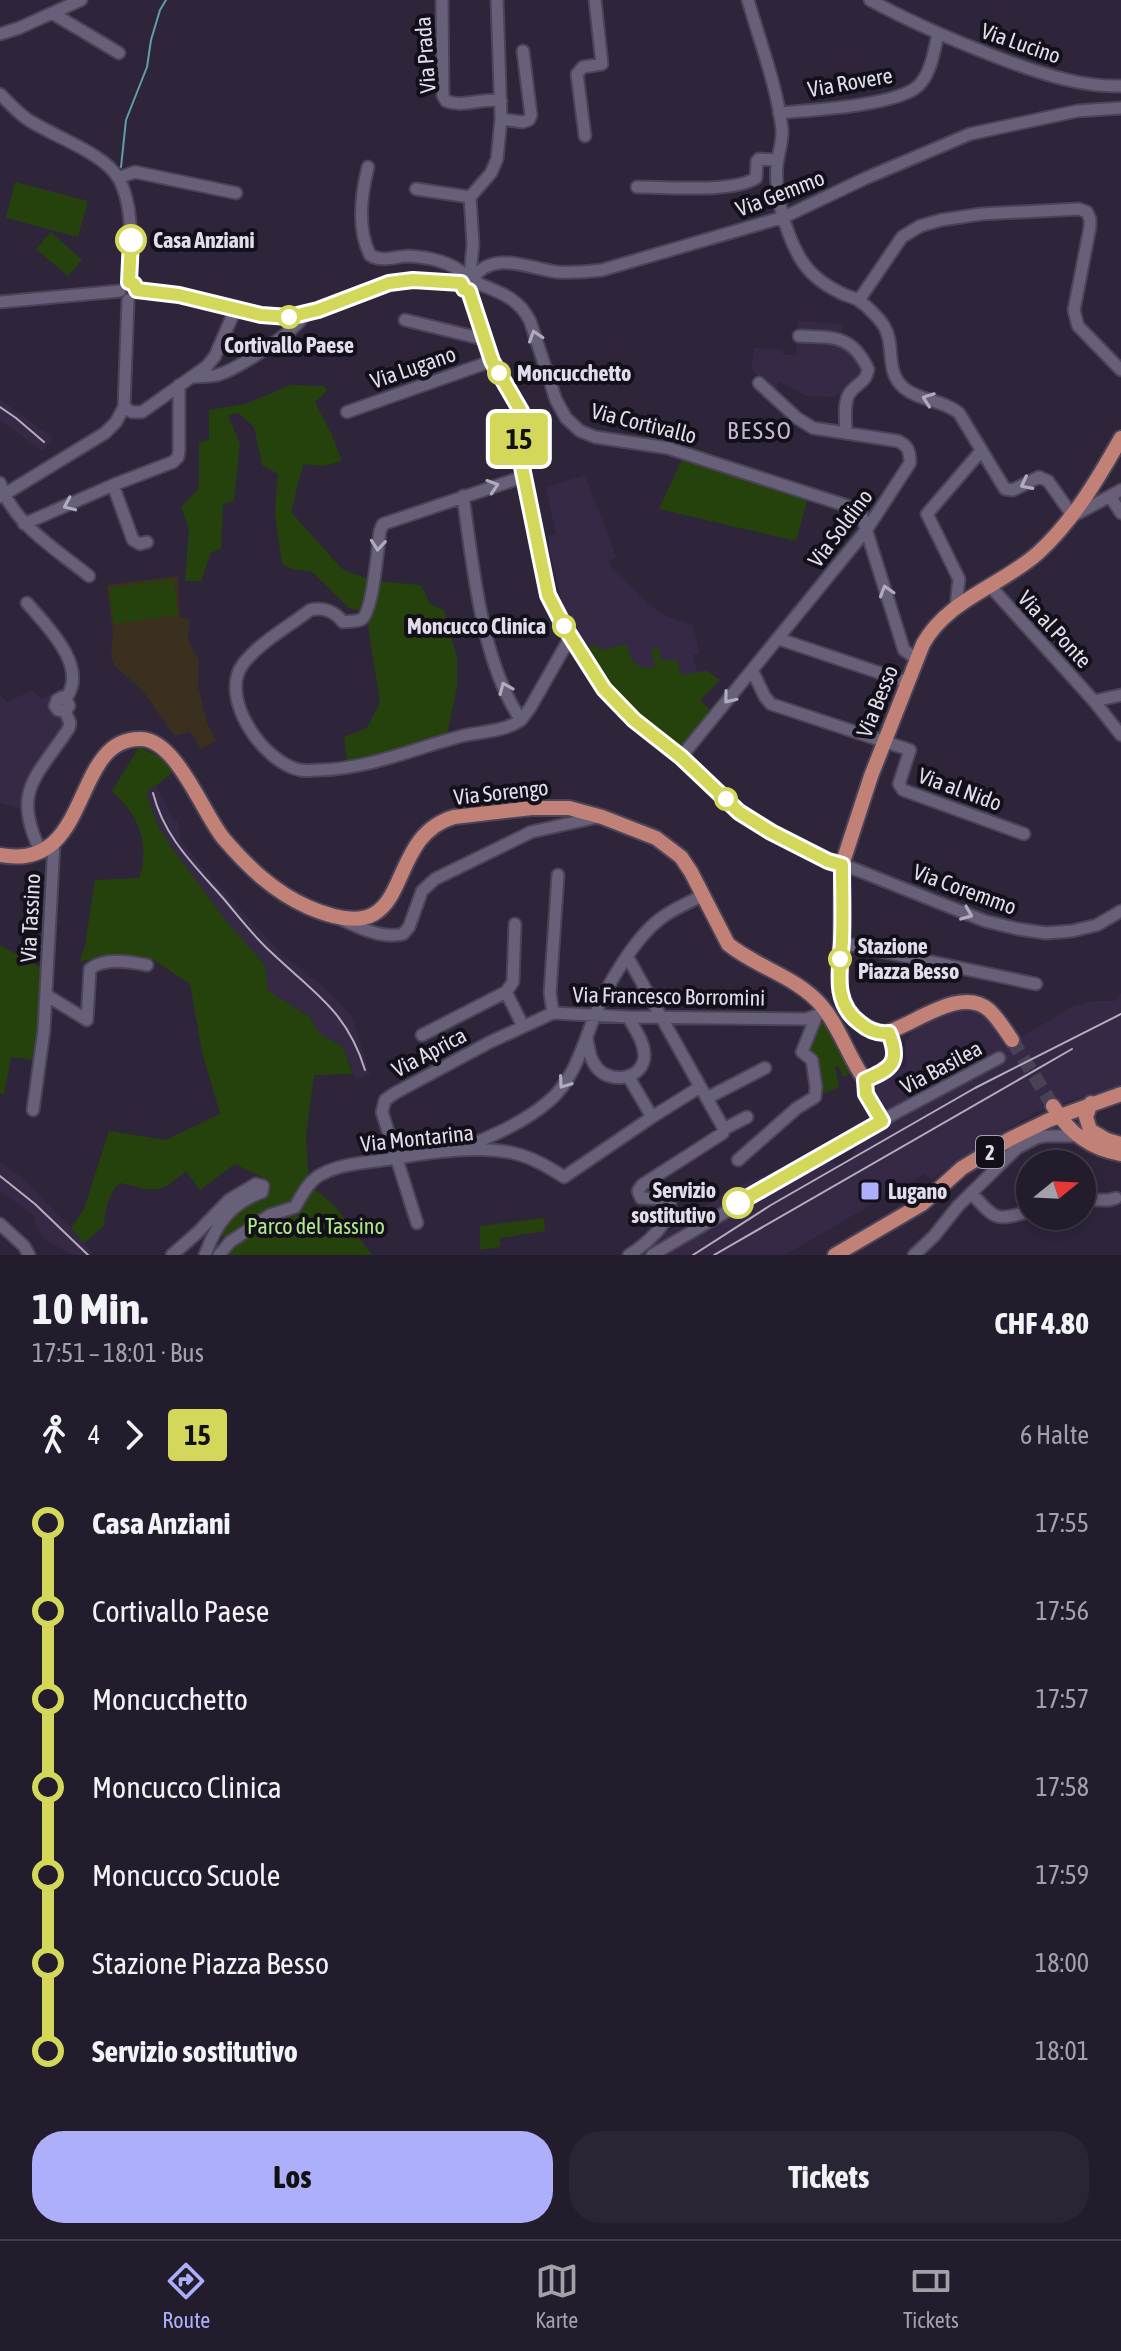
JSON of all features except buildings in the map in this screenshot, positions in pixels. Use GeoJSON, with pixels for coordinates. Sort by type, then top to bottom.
{"type":"FeatureCollection","features":[{"type":"Feature","properties":{"kind":"main road","name":"Via Besso"},"geometry":{"type":"LineString","coordinates":[[889,1033],[865,1027],[854,1019],[844,1004],[839,977],[842,865],[907,682],[929,632],[939,620],[1036,554],[1073,516],[1121,438]]}},
{"type":"Feature","properties":{"kind":"main road"},"geometry":{"type":"LineString","coordinates":[[0,855],[21,858],[41,852],[54,843],[68,827],[102,760],[124,742],[143,739],[162,747],[175,762],[224,840],[269,884],[288,898],[341,919]]}},
{"type":"Feature","properties":{"kind":"main road","name":"Via Sorengo"},"geometry":{"type":"LineString","coordinates":[[341,919],[364,918],[383,908],[394,893],[410,852],[442,820],[532,808],[569,808],[602,817],[656,838],[681,857],[728,944],[801,988],[865,1080]]}},
{"type":"Feature","properties":{"kind":"main road"},"geometry":{"type":"LineString","coordinates":[[865,1080],[884,1071],[892,1063],[894,1050],[889,1033],[956,1003],[969,1001],[989,1010],[1012,1040]]}},
{"type":"Feature","properties":{"kind":"main road","name":"2"},"geometry":{"type":"LineString","coordinates":[[835,1255],[922,1204],[962,1168],[1056,1111],[1121,1094]]}},
{"type":"Feature","properties":{"kind":"main road"},"geometry":{"type":"LineString","coordinates":[[1091,1103],[1086,1117],[1090,1130],[1099,1137],[1121,1144]]}},
{"type":"Feature","properties":{"kind":"main road"},"geometry":{"type":"LineString","coordinates":[[1056,1111],[1077,1136],[1102,1151],[1121,1154]]}},
{"type":"Feature","properties":{"kind":"street"},"geometry":{"type":"LineString","coordinates":[[0,34],[81,0]]}},
{"type":"Feature","properties":{"kind":"street","name":"Via Prada"},"geometry":{"type":"LineString","coordinates":[[442,0],[443,96],[446,101],[459,104],[490,98],[501,101]]}},
{"type":"Feature","properties":{"kind":"street"},"geometry":{"type":"LineString","coordinates":[[416,189],[470,197],[491,173],[497,159],[501,101],[497,0]]}},
{"type":"Feature","properties":{"kind":"street"},"geometry":{"type":"LineString","coordinates":[[585,136],[577,74],[583,67],[602,64],[595,0]]}},
{"type":"Feature","properties":{"kind":"street"},"geometry":{"type":"LineString","coordinates":[[748,0],[779,113],[782,143],[776,181],[784,217],[807,269],[823,284],[859,300],[884,327],[895,378],[911,393],[959,413],[1005,489],[1013,490],[1039,477],[1048,481],[1073,516],[1115,493],[1121,513]]}},
{"type":"Feature","properties":{"kind":"street","name":"Via Lucino"},"geometry":{"type":"LineString","coordinates":[[870,0],[938,34],[1033,70],[1079,83],[1121,86]]}},
{"type":"Feature","properties":{"kind":"street"},"geometry":{"type":"LineString","coordinates":[[52,13],[119,53]]}},
{"type":"Feature","properties":{"kind":"street","name":"Via Rovere"},"geometry":{"type":"LineString","coordinates":[[779,113],[855,104],[909,92],[924,78],[938,34]]}},
{"type":"Feature","properties":{"kind":"street"},"geometry":{"type":"LineString","coordinates":[[501,119],[523,122],[529,120],[531,115],[523,51]]}},
{"type":"Feature","properties":{"kind":"street"},"geometry":{"type":"LineString","coordinates":[[1097,109],[1103,87]]}},
{"type":"Feature","properties":{"kind":"street"},"geometry":{"type":"LineString","coordinates":[[0,94],[28,120],[97,157],[118,178],[124,190],[130,224],[134,297],[0,302]]}},
{"type":"Feature","properties":{"kind":"street","name":"Via Gemmo"},"geometry":{"type":"LineString","coordinates":[[469,281],[481,268],[501,263],[522,264],[554,272],[602,270],[784,217],[970,134],[1077,111],[1121,108]]}},
{"type":"Feature","properties":{"kind":"street"},"geometry":{"type":"LineString","coordinates":[[637,187],[715,187],[745,183],[756,178],[759,159],[778,160]]}},
{"type":"Feature","properties":{"kind":"street"},"geometry":{"type":"LineString","coordinates":[[368,167],[361,203],[370,255],[377,260],[407,256],[425,258],[457,269],[469,281]]}},
{"type":"Feature","properties":{"kind":"street"},"geometry":{"type":"LineString","coordinates":[[118,178],[135,172],[236,193]]}},
{"type":"Feature","properties":{"kind":"street","name":"Via Lugano"},"geometry":{"type":"LineString","coordinates":[[470,197],[473,244],[469,281],[483,339],[521,411],[519,452],[548,595],[604,689],[634,720],[681,757]]}},
{"type":"Feature","properties":{"kind":"street"},"geometry":{"type":"LineString","coordinates":[[859,300],[902,237],[920,226],[981,214],[1079,209],[1087,212],[1090,227],[1074,310],[1078,326],[1121,370]]}},
{"type":"Feature","properties":{"kind":"street","name":"Via Cortivallo"},"geometry":{"type":"LineString","coordinates":[[133,286],[276,317],[305,314],[389,283],[413,280],[469,281],[501,291],[525,311],[556,400],[566,418],[580,431],[595,437],[668,448],[860,510],[904,650],[917,659]]}},
{"type":"Feature","properties":{"kind":"street"},"geometry":{"type":"LineString","coordinates":[[89,576],[24,524],[1,491],[105,433],[116,422],[124,407],[124,296]]}},
{"type":"Feature","properties":{"kind":"street"},"geometry":{"type":"LineString","coordinates":[[124,407],[132,412],[142,412],[207,366],[215,356],[235,310]]}},
{"type":"Feature","properties":{"kind":"street"},"geometry":{"type":"LineString","coordinates":[[192,377],[217,375],[234,366],[279,338],[300,322],[305,314]]}},
{"type":"Feature","properties":{"kind":"street"},"geometry":{"type":"LineString","coordinates":[[405,320],[483,339]]}},
{"type":"Feature","properties":{"kind":"street"},"geometry":{"type":"LineString","coordinates":[[799,336],[836,337],[845,341],[862,357],[868,369],[863,383],[849,395],[845,410],[846,433]]}},
{"type":"Feature","properties":{"kind":"street","name":"Via Lugano"},"geometry":{"type":"LineString","coordinates":[[347,412],[492,361]]}},
{"type":"Feature","properties":{"kind":"street","name":"Via Soldino"},"geometry":{"type":"LineString","coordinates":[[681,757],[867,529],[910,463],[906,445],[898,441],[813,428],[797,418],[759,383]]}},
{"type":"Feature","properties":{"kind":"street"},"geometry":{"type":"LineString","coordinates":[[24,524],[173,462],[178,457],[179,385]]}},
{"type":"Feature","properties":{"kind":"street"},"geometry":{"type":"LineString","coordinates":[[956,606],[959,579],[927,514],[981,451]]}},
{"type":"Feature","properties":{"kind":"street"},"geometry":{"type":"LineString","coordinates":[[523,477],[383,524],[366,612],[360,621],[343,622],[329,610],[310,610],[242,666],[236,682],[238,699],[245,720],[259,742],[273,756],[299,770],[334,769],[370,763],[466,735],[508,729],[521,720],[530,708],[571,636]]}},
{"type":"Feature","properties":{"kind":"street"},"geometry":{"type":"LineString","coordinates":[[113,485],[133,540],[140,544],[147,542]]}},
{"type":"Feature","properties":{"kind":"street"},"geometry":{"type":"LineString","coordinates":[[463,496],[472,564],[488,643],[514,710],[521,720]]}},
{"type":"Feature","properties":{"kind":"street","name":"Via al Ponte"},"geometry":{"type":"LineString","coordinates":[[990,586],[1121,735]]}},
{"type":"Feature","properties":{"kind":"street"},"geometry":{"type":"LineString","coordinates":[[27,603],[71,661],[71,689],[66,705],[69,728],[29,789],[26,802],[30,826],[41,852]]}},
{"type":"Feature","properties":{"kind":"street"},"geometry":{"type":"LineString","coordinates":[[779,639],[907,682]]}},
{"type":"Feature","properties":{"kind":"street"},"geometry":{"type":"LineString","coordinates":[[752,670],[771,704],[884,742]]}},
{"type":"Feature","properties":{"kind":"street"},"geometry":{"type":"LineString","coordinates":[[1094,701],[1121,695]]}},
{"type":"Feature","properties":{"kind":"street","name":"Via al Nido"},"geometry":{"type":"LineString","coordinates":[[884,742],[910,750],[899,782],[901,789],[1024,834]]}},
{"type":"Feature","properties":{"kind":"street","name":"Via Coremmo"},"geometry":{"type":"LineString","coordinates":[[681,757],[728,802],[760,826],[828,861],[985,921],[1046,933],[1097,925],[1121,911]]}},
{"type":"Feature","properties":{"kind":"street"},"geometry":{"type":"LineString","coordinates":[[341,919],[359,928],[389,935],[403,934],[409,927],[422,891],[435,879],[531,832],[602,817]]}},
{"type":"Feature","properties":{"kind":"street","name":"Via Tassino"},"geometry":{"type":"LineString","coordinates":[[33,1110],[44,1030],[54,843]]}},
{"type":"Feature","properties":{"kind":"street","name":"Via Francesco Borromini"},"geometry":{"type":"LineString","coordinates":[[558,875],[550,993],[553,1013],[661,1018],[806,1019],[821,1014]]}},
{"type":"Feature","properties":{"kind":"street"},"geometry":{"type":"LineString","coordinates":[[461,1149],[496,1134],[550,1101],[569,1077],[595,1014],[627,956],[657,920],[703,895]]}},
{"type":"Feature","properties":{"kind":"street"},"geometry":{"type":"LineString","coordinates":[[515,924],[513,982],[506,992],[523,1026]]}},
{"type":"Feature","properties":{"kind":"street"},"geometry":{"type":"LineString","coordinates":[[842,943],[1036,984]]}},
{"type":"Feature","properties":{"kind":"street"},"geometry":{"type":"LineString","coordinates":[[627,956],[724,1129]]}},
{"type":"Feature","properties":{"kind":"street","name":"Via Tassino"},"geometry":{"type":"LineString","coordinates":[[46,995],[87,1020],[90,969],[97,964],[118,961],[147,965]]}},
{"type":"Feature","properties":{"kind":"street","name":"Via Aprica"},"geometry":{"type":"LineString","coordinates":[[422,1035],[506,992]]}},
{"type":"Feature","properties":{"kind":"street","name":"Via Aprica"},"geometry":{"type":"LineString","coordinates":[[417,1223],[382,1112],[385,1100],[553,1013]]}},
{"type":"Feature","properties":{"kind":"street"},"geometry":{"type":"LineString","coordinates":[[738,1160],[797,1108],[815,1097],[812,1060],[802,1052],[821,1014]]}},
{"type":"Feature","properties":{"kind":"street"},"geometry":{"type":"LineString","coordinates":[[587,1038],[589,1055],[597,1068],[615,1078],[628,1076],[639,1069],[644,1058],[643,1047],[628,1017]]}},
{"type":"Feature","properties":{"kind":"street","name":"Via Basilea"},"geometry":{"type":"LineString","coordinates":[[652,1255],[882,1121],[999,1058]]}},
{"type":"Feature","properties":{"kind":"street"},"geometry":{"type":"LineString","coordinates":[[707,1098],[765,1068]]}},
{"type":"Feature","properties":{"kind":"street"},"geometry":{"type":"LineString","coordinates":[[628,1076],[652,1117],[700,1087]]}},
{"type":"Feature","properties":{"kind":"street"},"geometry":{"type":"LineString","coordinates":[[865,1080],[866,1094],[882,1121]]}},
{"type":"Feature","properties":{"kind":"street","name":"Via Montarina"},"geometry":{"type":"LineString","coordinates":[[219,1255],[230,1242],[270,1215],[295,1207],[319,1175],[341,1166],[461,1149],[512,1153],[530,1158],[564,1177],[652,1117]]}},
{"type":"Feature","properties":{"kind":"street"},"geometry":{"type":"LineString","coordinates":[[629,1255],[651,1237],[671,1209],[665,1199],[641,1198],[638,1191],[648,1180],[747,1117]]}},
{"type":"Feature","properties":{"kind":"street"},"geometry":{"type":"LineString","coordinates":[[920,1253],[1008,1155],[1026,1142],[1045,1136],[1077,1136]]}},
{"type":"Feature","properties":{"kind":"street"},"geometry":{"type":"LineString","coordinates":[[172,1255],[229,1200],[256,1184],[263,1186],[262,1192],[238,1203],[228,1212],[205,1255]]}},
{"type":"Feature","properties":{"kind":"street"},"geometry":{"type":"LineString","coordinates":[[971,1193],[992,1215],[1001,1219],[1016,1215]]}},
{"type":"Feature","properties":{"kind":"street"},"geometry":{"type":"LineString","coordinates":[[1096,1200],[1116,1198]]}},
{"type":"Feature","properties":{"kind":"street"},"geometry":{"type":"LineString","coordinates":[[0,1224],[24,1246],[29,1255]]}},
{"type":"Feature","properties":{"kind":"shaded area"},"geometry":{"type":"Polygon","coordinates":[[[798,321],[843,324],[842,335],[866,373],[856,386],[832,397],[806,396],[779,381],[776,395],[770,390],[751,368],[754,348],[783,350],[783,355],[796,355],[798,321]]]}},
{"type":"Feature","properties":{"kind":"shaded area"},"geometry":{"type":"Polygon","coordinates":[[[0,399],[53,438],[42,451],[0,420],[0,399]]]}},
{"type":"Feature","properties":{"kind":"shaded area"},"geometry":{"type":"Polygon","coordinates":[[[585,475],[617,558],[607,561],[650,606],[668,617],[693,625],[699,653],[693,655],[697,671],[707,671],[720,680],[700,700],[715,715],[681,757],[570,631],[550,552],[548,536],[556,534],[546,487],[585,475]]]}},
{"type":"Feature","properties":{"kind":"shaded area"},"geometry":{"type":"Polygon","coordinates":[[[178,576],[180,617],[190,620],[188,638],[199,660],[198,686],[207,723],[216,741],[201,749],[190,732],[175,736],[142,690],[114,665],[111,656],[113,634],[107,585],[178,576]]]}},
{"type":"Feature","properties":{"kind":"shaded area"},"geometry":{"type":"Polygon","coordinates":[[[32,690],[41,699],[50,694],[68,718],[29,789],[25,810],[0,803],[0,694],[7,702],[32,690]]]}},
{"type":"Feature","properties":{"kind":"shaded area"},"geometry":{"type":"Polygon","coordinates":[[[156,786],[174,821],[178,820],[181,841],[218,886],[283,955],[326,989],[352,1016],[370,1075],[356,1079],[343,1047],[320,1034],[309,1016],[268,991],[265,965],[227,922],[157,824],[146,793],[156,786]]]}},
{"type":"Feature","properties":{"kind":"shaded area"},"geometry":{"type":"Polygon","coordinates":[[[1121,993],[1121,1085],[1035,1112],[931,1179],[924,1174],[785,1255],[634,1255],[723,1194],[750,1181],[806,1159],[846,1165],[875,1118],[863,1093],[907,1066],[905,1042],[915,1028],[962,1009],[973,1009],[990,1023],[1005,1047],[1073,1006],[1093,1001],[1115,1001],[1121,993]]]}},
{"type":"Feature","properties":{"kind":"shaded area"},"geometry":{"type":"Polygon","coordinates":[[[0,1162],[21,1177],[94,1255],[73,1255],[45,1240],[35,1224],[35,1216],[0,1191],[0,1162]]]}},
{"type":"Feature","properties":{"kind":"green space"},"geometry":{"type":"Polygon","coordinates":[[[15,182],[88,201],[78,237],[6,218],[15,182]]]}},
{"type":"Feature","properties":{"kind":"green space"},"geometry":{"type":"Polygon","coordinates":[[[51,232],[82,260],[68,276],[36,249],[51,232]]]}},
{"type":"Feature","properties":{"kind":"green space"},"geometry":{"type":"Polygon","coordinates":[[[290,385],[324,386],[327,390],[315,402],[342,461],[323,466],[303,464],[291,512],[342,569],[373,581],[421,585],[430,604],[444,610],[457,658],[457,686],[446,740],[348,768],[344,737],[367,728],[380,703],[366,612],[349,608],[312,572],[282,564],[275,515],[278,474],[262,465],[254,427],[238,413],[228,415],[240,444],[234,501],[223,504],[221,548],[211,553],[201,581],[185,581],[189,529],[181,507],[199,488],[199,442],[209,440],[209,410],[246,404],[290,385]]]}},
{"type":"Feature","properties":{"kind":"green space"},"geometry":{"type":"Polygon","coordinates":[[[683,457],[808,497],[796,541],[659,509],[683,457]]]}},
{"type":"Feature","properties":{"kind":"green space"},"geometry":{"type":"Polygon","coordinates":[[[173,579],[178,615],[114,624],[109,588],[173,579]]]}},
{"type":"Feature","properties":{"kind":"green space"},"geometry":{"type":"Polygon","coordinates":[[[573,626],[589,647],[598,645],[599,650],[627,644],[632,659],[639,666],[655,667],[651,649],[658,647],[662,661],[677,659],[681,675],[707,671],[720,680],[700,700],[715,715],[681,757],[634,720],[571,636],[573,626]]]}},
{"type":"Feature","properties":{"kind":"green space","name":"Parco del Tassino"},"geometry":{"type":"Polygon","coordinates":[[[139,747],[163,759],[172,773],[146,793],[157,824],[227,922],[265,965],[268,991],[309,1016],[320,1034],[343,1047],[353,1074],[314,1075],[306,1135],[309,1185],[334,1205],[372,1255],[219,1255],[225,1240],[219,1232],[243,1204],[270,1190],[264,1178],[235,1164],[200,1190],[186,1171],[162,1188],[141,1188],[120,1183],[110,1197],[104,1226],[84,1243],[71,1228],[84,1209],[109,1131],[166,1140],[220,1114],[202,1052],[190,984],[154,960],[100,957],[79,962],[85,946],[95,880],[139,878],[144,854],[140,830],[129,809],[112,791],[139,747]]]}},
{"type":"Feature","properties":{"kind":"green space"},"geometry":{"type":"Polygon","coordinates":[[[0,945],[45,970],[39,1061],[11,1057],[4,1094],[0,1093],[0,945]]]}},
{"type":"Feature","properties":{"kind":"green space"},"geometry":{"type":"Polygon","coordinates":[[[818,1021],[823,1021],[842,1052],[850,1074],[843,1077],[840,1068],[835,1066],[839,1087],[818,1096],[805,1052],[818,1021]]]}},
{"type":"Feature","properties":{"kind":"green space"},"geometry":{"type":"Polygon","coordinates":[[[544,1218],[545,1231],[500,1238],[500,1247],[480,1250],[480,1226],[544,1218]]]}},
{"type":"Feature","properties":{"kind":"waterway"},"geometry":{"type":"LineString","coordinates":[[121,167],[126,120],[147,67],[151,40],[166,0]]}},
{"type":"Feature","properties":{"kind":"tunnel"},"geometry":{"type":"LineString","coordinates":[[1012,1040],[1053,1106]]}},
{"type":"Feature","properties":{"kind":"railway"},"geometry":{"type":"LineString","coordinates":[[0,407],[44,442]]}},
{"type":"Feature","properties":{"kind":"railway"},"geometry":{"type":"LineString","coordinates":[[153,793],[164,823],[181,850],[259,940],[328,1004],[349,1032],[365,1070]]}},
{"type":"Feature","properties":{"kind":"railway"},"geometry":{"type":"LineString","coordinates":[[693,1255],[771,1205],[975,1088],[1121,1014]]}},
{"type":"Feature","properties":{"kind":"railway"},"geometry":{"type":"LineString","coordinates":[[714,1255],[1072,1049]]}},
{"type":"Feature","properties":{"kind":"railway"},"geometry":{"type":"LineString","coordinates":[[0,1176],[35,1204],[88,1255]]}},
{"type":"Feature","properties":{"kind":"bus line","name":"15"},"geometry":{"type":"LineString","coordinates":[[131,240],[129,282],[137,290],[170,293],[276,317],[305,314],[389,283],[413,280],[461,283],[469,291],[492,361],[521,411],[519,452],[548,595],[604,689],[634,720],[681,757],[739,812],[771,832],[842,865],[841,997],[858,1022],[872,1031],[889,1033],[893,1043],[894,1059],[890,1067],[865,1080],[866,1094],[882,1121],[738,1203]]}},
{"type":"Feature","properties":{"kind":"place","name":"Casa Anziani"},"geometry":{"type":"Point","coordinates":[131,240]}},
{"type":"Feature","properties":{"kind":"place","name":"Cortivallo Paese"},"geometry":{"type":"Point","coordinates":[289,317]}},
{"type":"Feature","properties":{"kind":"place","name":"Moncucchetto"},"geometry":{"type":"Point","coordinates":[499,373]}},
{"type":"Feature","properties":{"kind":"place","name":"Moncucco Clinica"},"geometry":{"type":"Point","coordinates":[564,626]}},
{"type":"Feature","properties":{"kind":"place","name":"Stazione Piazza Besso"},"geometry":{"type":"Point","coordinates":[840,959]}},
{"type":"Feature","properties":{"kind":"place","name":"Lugano"},"geometry":{"type":"Point","coordinates":[870,1191]}},
{"type":"Feature","properties":{"kind":"place","name":"Servizio sostitutivo"},"geometry":{"type":"Point","coordinates":[738,1203]}},
{"type":"Feature","properties":{"kind":"district","name":"BESSO"},"geometry":{"type":"Point","coordinates":[760,430]}}]}
